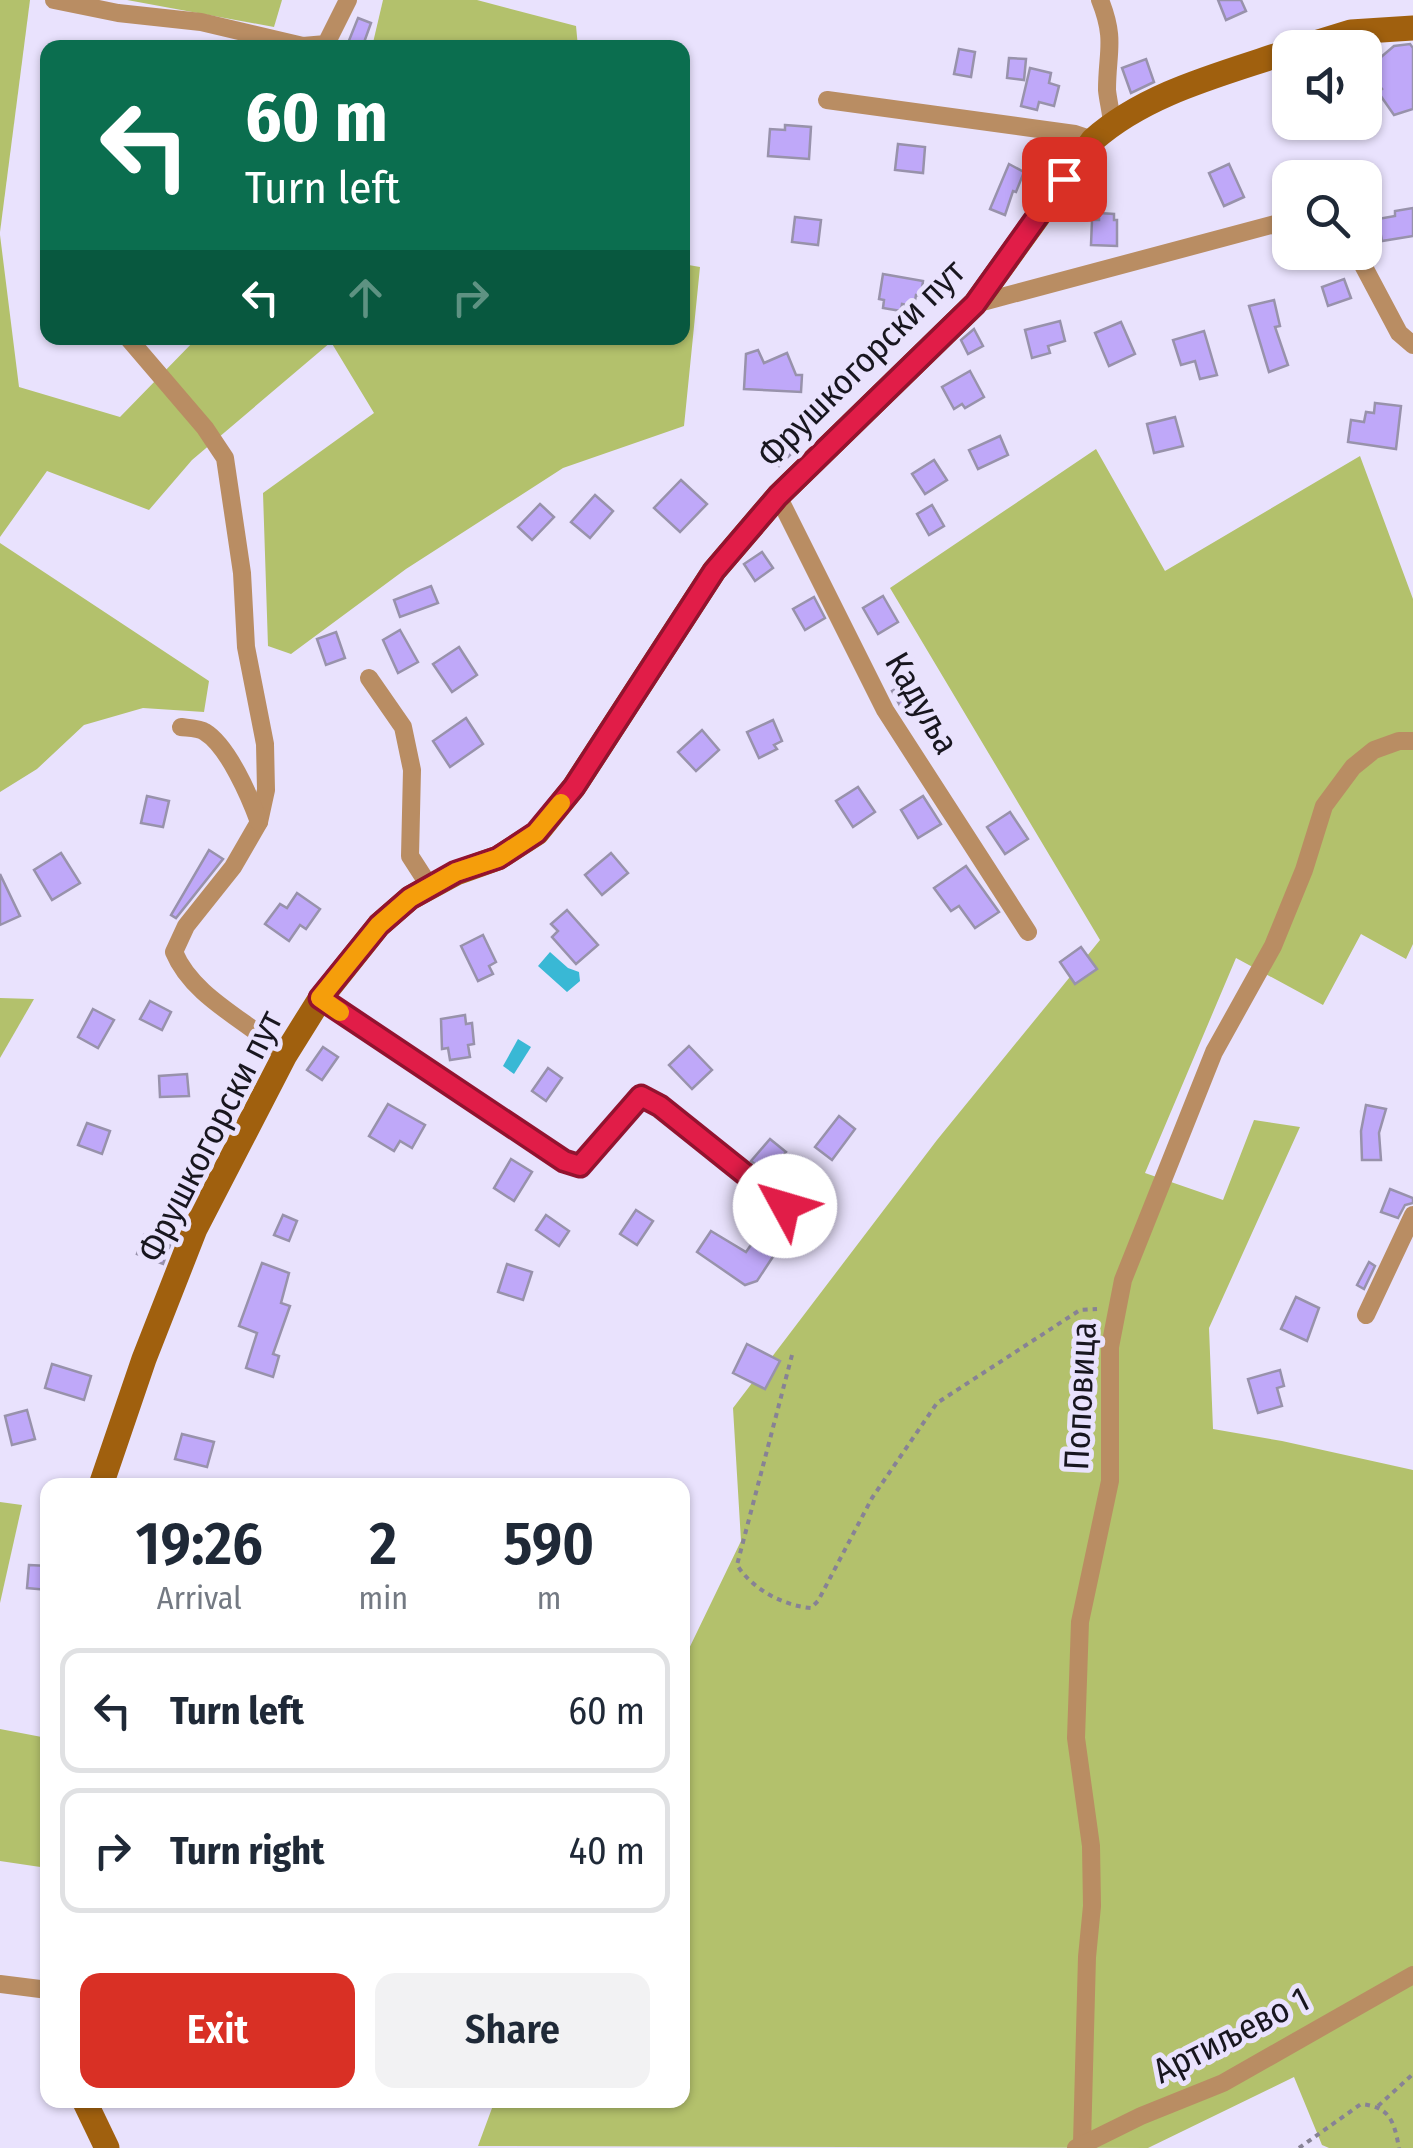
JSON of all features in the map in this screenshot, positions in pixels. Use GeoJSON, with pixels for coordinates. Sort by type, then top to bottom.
{"type":"FeatureCollection","features":[{"type":"Feature","properties":{"kind":"street"},"geometry":{"type":"LineString","coordinates":[[54,0],[200,22],[277,40]]}},
{"type":"Feature","properties":{"kind":"street"},"geometry":{"type":"LineString","coordinates":[[328,40],[348,0]]}},
{"type":"Feature","properties":{"kind":"street"},"geometry":{"type":"LineString","coordinates":[[826,100],[1075,134],[1103,131],[1112,50],[1100,0]]}},
{"type":"Feature","properties":{"kind":"street"},"geometry":{"type":"LineString","coordinates":[[1382,30],[1413,28]]}},
{"type":"Feature","properties":{"kind":"street","name":"Фрушкогорски пут"},"geometry":{"type":"LineString","coordinates":[[103,1478],[144,1359],[195,1230],[285,1055],[320,998],[379,925],[410,898],[456,872],[498,858],[536,833],[574,787],[714,571],[778,496],[975,304],[1103,131],[1160,97],[1272,57]]}},
{"type":"Feature","properties":{"kind":"street"},"geometry":{"type":"LineString","coordinates":[[975,304],[1272,225]]}},
{"type":"Feature","properties":{"kind":"street"},"geometry":{"type":"LineString","coordinates":[[1366,270],[1399,333],[1413,346]]}},
{"type":"Feature","properties":{"kind":"street"},"geometry":{"type":"LineString","coordinates":[[134,345],[205,428],[225,458],[242,573],[246,647],[265,744],[266,790],[259,822],[234,866],[186,926],[174,952],[182,972],[210,998],[260,1031],[285,1055]]}},
{"type":"Feature","properties":{"kind":"street","name":"Кадуља"},"geometry":{"type":"LineString","coordinates":[[778,496],[885,710],[1028,932]]}},
{"type":"Feature","properties":{"kind":"street"},"geometry":{"type":"LineString","coordinates":[[368,678],[403,727],[412,770],[410,856],[430,887]]}},
{"type":"Feature","properties":{"kind":"street"},"geometry":{"type":"LineString","coordinates":[[181,727],[204,731],[225,756],[248,792],[259,822]]}},
{"type":"Feature","properties":{"kind":"street","name":"Поповица"},"geometry":{"type":"LineString","coordinates":[[1079,2145],[1092,1906],[1091,1846],[1076,1738],[1080,1622],[1110,1481],[1110,1346],[1122,1280],[1214,1052],[1273,946],[1304,870],[1324,806],[1353,766],[1374,750],[1399,741],[1413,741]]}},
{"type":"Feature","properties":{"kind":"street"},"geometry":{"type":"LineString","coordinates":[[320,998],[564,1161],[580,1166],[641,1096],[660,1106],[785,1206]]}},
{"type":"Feature","properties":{"kind":"street"},"geometry":{"type":"LineString","coordinates":[[1366,1315],[1413,1215]]}},
{"type":"Feature","properties":{"kind":"street","name":"Артиљево 1"},"geometry":{"type":"LineString","coordinates":[[1079,2145],[1224,2082],[1413,1975]]}},
{"type":"Feature","properties":{"kind":"street"},"geometry":{"type":"LineString","coordinates":[[0,1984],[40,1989]]}},
{"type":"Feature","properties":{"kind":"street"},"geometry":{"type":"LineString","coordinates":[[88,2108],[107,2148]]}},
{"type":"Feature","properties":{"kind":"path"},"geometry":{"type":"LineString","coordinates":[[792,1355],[737,1565],[744,1576],[788,1606],[811,1608],[872,1498],[937,1402],[1080,1310],[1099,1308],[1115,1316]]}},
{"type":"Feature","properties":{"kind":"path"},"geometry":{"type":"LineString","coordinates":[[1378,2106],[1413,2074]]}},
{"type":"Feature","properties":{"kind":"path"},"geometry":{"type":"LineString","coordinates":[[1299,2148],[1360,2104],[1378,2106],[1391,2118],[1399,2148]]}},
{"type":"Feature","properties":{"kind":"green space"},"geometry":{"type":"Polygon","coordinates":[[[0,0],[30,0],[0,232],[0,0]]]}},
{"type":"Feature","properties":{"kind":"green space"},"geometry":{"type":"Polygon","coordinates":[[[127,0],[282,0],[274,27],[127,0]]]}},
{"type":"Feature","properties":{"kind":"green space"},"geometry":{"type":"Polygon","coordinates":[[[383,0],[477,0],[576,26],[577,40],[374,40],[383,0]]]}},
{"type":"Feature","properties":{"kind":"green space"},"geometry":{"type":"Polygon","coordinates":[[[0,235],[19,387],[120,417],[190,345],[327,345],[192,460],[149,510],[47,471],[0,537],[0,235]]]}},
{"type":"Feature","properties":{"kind":"green space"},"geometry":{"type":"Polygon","coordinates":[[[690,265],[700,267],[684,426],[563,468],[406,569],[291,654],[268,646],[263,493],[374,413],[333,345],[690,345],[690,265]]]}},
{"type":"Feature","properties":{"kind":"green space"},"geometry":{"type":"Polygon","coordinates":[[[1096,449],[1165,571],[1360,456],[1413,599],[1413,944],[1406,959],[1361,934],[1323,1005],[1236,958],[1145,1173],[1223,1200],[1254,1120],[1300,1127],[1209,1328],[1213,1429],[1413,1470],[1413,2148],[1322,2145],[1294,2077],[1148,2148],[478,2146],[492,2108],[690,2108],[690,1647],[741,1541],[733,1408],[937,1140],[1100,940],[890,588],[1096,449]]]}},
{"type":"Feature","properties":{"kind":"green space"},"geometry":{"type":"Polygon","coordinates":[[[0,543],[209,681],[204,712],[143,708],[84,725],[37,769],[0,792],[0,543]]]}},
{"type":"Feature","properties":{"kind":"green space"},"geometry":{"type":"Polygon","coordinates":[[[0,998],[34,999],[0,1058],[0,998]]]}},
{"type":"Feature","properties":{"kind":"green space"},"geometry":{"type":"Polygon","coordinates":[[[0,1502],[22,1505],[0,1603],[0,1502]]]}},
{"type":"Feature","properties":{"kind":"green space"},"geometry":{"type":"Polygon","coordinates":[[[0,1729],[40,1737],[40,1867],[0,1861],[0,1729]]]}},
{"type":"Feature","properties":{"kind":"water"},"geometry":{"type":"Polygon","coordinates":[[[550,952],[579,972],[580,981],[567,992],[538,966],[550,952]]]}},
{"type":"Feature","properties":{"kind":"water"},"geometry":{"type":"Polygon","coordinates":[[[518,1039],[531,1047],[514,1074],[503,1066],[518,1039]]]}},
{"type":"Feature","properties":{"kind":"building"},"geometry":{"type":"Polygon","coordinates":[[[1218,0],[1241,0],[1246,11],[1226,20],[1218,0]]]}},
{"type":"Feature","properties":{"kind":"building"},"geometry":{"type":"Polygon","coordinates":[[[358,18],[371,23],[365,40],[349,40],[358,18]]]}},
{"type":"Feature","properties":{"kind":"building"},"geometry":{"type":"Polygon","coordinates":[[[1410,44],[1413,48],[1413,109],[1394,115],[1382,98],[1382,56],[1394,46],[1410,44]]]}},
{"type":"Feature","properties":{"kind":"building"},"geometry":{"type":"Polygon","coordinates":[[[959,49],[975,52],[971,77],[954,74],[959,49]]]}},
{"type":"Feature","properties":{"kind":"building"},"geometry":{"type":"Polygon","coordinates":[[[1009,58],[1026,59],[1024,80],[1007,78],[1009,58]]]}},
{"type":"Feature","properties":{"kind":"building"},"geometry":{"type":"Polygon","coordinates":[[[1146,59],[1154,82],[1131,93],[1122,68],[1146,59]]]}},
{"type":"Feature","properties":{"kind":"building"},"geometry":{"type":"Polygon","coordinates":[[[1030,68],[1051,73],[1049,83],[1059,86],[1054,106],[1039,102],[1037,110],[1021,106],[1030,68]]]}},
{"type":"Feature","properties":{"kind":"building"},"geometry":{"type":"Polygon","coordinates":[[[785,125],[811,127],[809,159],[768,156],[770,129],[785,130],[785,125]]]}},
{"type":"Feature","properties":{"kind":"building"},"geometry":{"type":"Polygon","coordinates":[[[898,144],[925,147],[923,173],[895,170],[898,144]]]}},
{"type":"Feature","properties":{"kind":"building"},"geometry":{"type":"Polygon","coordinates":[[[1009,164],[1024,172],[1005,215],[990,209],[1009,164]]]}},
{"type":"Feature","properties":{"kind":"building"},"geometry":{"type":"Polygon","coordinates":[[[1229,164],[1244,197],[1224,206],[1209,173],[1229,164]]]}},
{"type":"Feature","properties":{"kind":"building"},"geometry":{"type":"Polygon","coordinates":[[[1413,208],[1413,236],[1382,241],[1382,218],[1395,216],[1395,211],[1413,208]]]}},
{"type":"Feature","properties":{"kind":"building"},"geometry":{"type":"Polygon","coordinates":[[[1099,213],[1114,214],[1117,246],[1091,245],[1092,220],[1099,220],[1099,213]]]}},
{"type":"Feature","properties":{"kind":"building"},"geometry":{"type":"Polygon","coordinates":[[[795,217],[821,220],[818,245],[792,242],[795,217]]]}},
{"type":"Feature","properties":{"kind":"building"},"geometry":{"type":"Polygon","coordinates":[[[883,274],[923,281],[921,296],[916,295],[914,306],[902,304],[901,311],[883,308],[884,300],[879,299],[883,274]]]}},
{"type":"Feature","properties":{"kind":"building"},"geometry":{"type":"Polygon","coordinates":[[[1344,279],[1351,298],[1328,306],[1322,287],[1344,279]]]}},
{"type":"Feature","properties":{"kind":"building"},"geometry":{"type":"Polygon","coordinates":[[[1274,300],[1280,326],[1275,327],[1288,365],[1269,372],[1249,306],[1274,300]]]}},
{"type":"Feature","properties":{"kind":"building"},"geometry":{"type":"Polygon","coordinates":[[[1060,321],[1065,341],[1048,346],[1050,353],[1032,358],[1025,330],[1060,321]]]}},
{"type":"Feature","properties":{"kind":"building"},"geometry":{"type":"Polygon","coordinates":[[[1121,322],[1135,354],[1109,366],[1095,333],[1121,322]]]}},
{"type":"Feature","properties":{"kind":"building"},"geometry":{"type":"Polygon","coordinates":[[[974,329],[983,346],[968,354],[961,340],[974,329]]]}},
{"type":"Feature","properties":{"kind":"building"},"geometry":{"type":"Polygon","coordinates":[[[1204,331],[1217,375],[1200,379],[1195,361],[1181,365],[1173,340],[1204,331]]]}},
{"type":"Feature","properties":{"kind":"building"},"geometry":{"type":"Polygon","coordinates":[[[758,350],[764,363],[787,353],[796,375],[802,375],[801,392],[744,389],[746,354],[758,350]]]}},
{"type":"Feature","properties":{"kind":"building"},"geometry":{"type":"Polygon","coordinates":[[[970,371],[984,397],[965,408],[962,404],[954,409],[942,387],[970,371]]]}},
{"type":"Feature","properties":{"kind":"building"},"geometry":{"type":"Polygon","coordinates":[[[1375,403],[1401,406],[1396,449],[1348,442],[1351,420],[1364,422],[1366,412],[1374,413],[1375,403]]]}},
{"type":"Feature","properties":{"kind":"building"},"geometry":{"type":"Polygon","coordinates":[[[1175,417],[1183,446],[1154,453],[1147,424],[1175,417]]]}},
{"type":"Feature","properties":{"kind":"building"},"geometry":{"type":"Polygon","coordinates":[[[1000,436],[1008,455],[978,469],[969,450],[1000,436]]]}},
{"type":"Feature","properties":{"kind":"building"},"geometry":{"type":"Polygon","coordinates":[[[778,437],[793,452],[779,466],[764,452],[778,437]]]}},
{"type":"Feature","properties":{"kind":"building"},"geometry":{"type":"Polygon","coordinates":[[[934,460],[947,480],[925,494],[912,474],[934,460]]]}},
{"type":"Feature","properties":{"kind":"building"},"geometry":{"type":"Polygon","coordinates":[[[681,480],[707,504],[680,532],[654,508],[681,480]]]}},
{"type":"Feature","properties":{"kind":"building"},"geometry":{"type":"Polygon","coordinates":[[[595,495],[613,511],[590,538],[571,522],[595,495]]]}},
{"type":"Feature","properties":{"kind":"building"},"geometry":{"type":"Polygon","coordinates":[[[540,504],[554,517],[532,540],[518,527],[540,504]]]}},
{"type":"Feature","properties":{"kind":"building"},"geometry":{"type":"Polygon","coordinates":[[[932,505],[944,526],[929,535],[917,514],[932,505]]]}},
{"type":"Feature","properties":{"kind":"building"},"geometry":{"type":"Polygon","coordinates":[[[762,552],[773,568],[755,581],[744,564],[762,552]]]}},
{"type":"Feature","properties":{"kind":"building"},"geometry":{"type":"Polygon","coordinates":[[[431,586],[438,603],[400,617],[394,600],[431,586]]]}},
{"type":"Feature","properties":{"kind":"building"},"geometry":{"type":"Polygon","coordinates":[[[883,596],[898,622],[878,634],[863,608],[883,596]]]}},
{"type":"Feature","properties":{"kind":"building"},"geometry":{"type":"Polygon","coordinates":[[[814,597],[825,618],[805,630],[793,609],[814,597]]]}},
{"type":"Feature","properties":{"kind":"building"},"geometry":{"type":"Polygon","coordinates":[[[400,630],[418,662],[398,673],[383,640],[400,630]]]}},
{"type":"Feature","properties":{"kind":"building"},"geometry":{"type":"Polygon","coordinates":[[[336,632],[345,658],[326,665],[317,639],[336,632]]]}},
{"type":"Feature","properties":{"kind":"building"},"geometry":{"type":"Polygon","coordinates":[[[459,647],[477,675],[452,692],[433,664],[459,647]]]}},
{"type":"Feature","properties":{"kind":"building"},"geometry":{"type":"Polygon","coordinates":[[[914,678],[927,700],[904,713],[892,691],[914,678]]]}},
{"type":"Feature","properties":{"kind":"building"},"geometry":{"type":"Polygon","coordinates":[[[466,718],[483,744],[450,767],[433,741],[466,718]]]}},
{"type":"Feature","properties":{"kind":"building"},"geometry":{"type":"Polygon","coordinates":[[[773,720],[782,741],[774,745],[777,749],[759,758],[747,732],[773,720]]]}},
{"type":"Feature","properties":{"kind":"building"},"geometry":{"type":"Polygon","coordinates":[[[702,730],[719,750],[696,771],[678,752],[702,730]]]}},
{"type":"Feature","properties":{"kind":"building"},"geometry":{"type":"Polygon","coordinates":[[[858,787],[875,812],[853,827],[836,801],[858,787]]]}},
{"type":"Feature","properties":{"kind":"building"},"geometry":{"type":"Polygon","coordinates":[[[147,796],[169,801],[163,827],[141,823],[147,796]]]}},
{"type":"Feature","properties":{"kind":"building"},"geometry":{"type":"Polygon","coordinates":[[[923,796],[941,824],[918,838],[901,810],[923,796]]]}},
{"type":"Feature","properties":{"kind":"building"},"geometry":{"type":"Polygon","coordinates":[[[1010,812],[1028,839],[1005,854],[987,827],[1010,812]]]}},
{"type":"Feature","properties":{"kind":"building"},"geometry":{"type":"Polygon","coordinates":[[[209,850],[223,859],[176,918],[171,915],[209,850]]]}},
{"type":"Feature","properties":{"kind":"building"},"geometry":{"type":"Polygon","coordinates":[[[61,853],[80,883],[52,900],[34,870],[61,853]]]}},
{"type":"Feature","properties":{"kind":"building"},"geometry":{"type":"Polygon","coordinates":[[[611,853],[628,873],[602,895],[585,875],[611,853]]]}},
{"type":"Feature","properties":{"kind":"building"},"geometry":{"type":"Polygon","coordinates":[[[966,866],[999,912],[975,928],[959,906],[951,911],[934,888],[966,866]]]}},
{"type":"Feature","properties":{"kind":"building"},"geometry":{"type":"Polygon","coordinates":[[[0,874],[20,916],[0,925],[0,874]]]}},
{"type":"Feature","properties":{"kind":"building"},"geometry":{"type":"Polygon","coordinates":[[[297,893],[320,909],[306,929],[300,925],[289,941],[265,924],[280,904],[287,908],[297,893]]]}},
{"type":"Feature","properties":{"kind":"building"},"geometry":{"type":"Polygon","coordinates":[[[567,910],[598,945],[576,964],[552,937],[558,931],[551,924],[567,910]]]}},
{"type":"Feature","properties":{"kind":"building"},"geometry":{"type":"Polygon","coordinates":[[[483,935],[496,962],[489,966],[493,974],[478,981],[461,946],[483,935]]]}},
{"type":"Feature","properties":{"kind":"building"},"geometry":{"type":"Polygon","coordinates":[[[1081,947],[1097,969],[1075,984],[1060,962],[1081,947]]]}},
{"type":"Feature","properties":{"kind":"building"},"geometry":{"type":"Polygon","coordinates":[[[150,1001],[171,1012],[162,1030],[140,1019],[150,1001]]]}},
{"type":"Feature","properties":{"kind":"building"},"geometry":{"type":"Polygon","coordinates":[[[93,1009],[114,1020],[98,1048],[78,1037],[93,1009]]]}},
{"type":"Feature","properties":{"kind":"building"},"geometry":{"type":"Polygon","coordinates":[[[465,1015],[466,1024],[472,1023],[474,1044],[468,1045],[470,1057],[450,1060],[448,1048],[442,1049],[441,1019],[465,1015]]]}},
{"type":"Feature","properties":{"kind":"building"},"geometry":{"type":"Polygon","coordinates":[[[689,1046],[712,1070],[692,1089],[669,1065],[689,1046]]]}},
{"type":"Feature","properties":{"kind":"building"},"geometry":{"type":"Polygon","coordinates":[[[323,1047],[338,1057],[322,1080],[307,1070],[323,1047]]]}},
{"type":"Feature","properties":{"kind":"building"},"geometry":{"type":"Polygon","coordinates":[[[548,1068],[562,1078],[546,1101],[532,1091],[548,1068]]]}},
{"type":"Feature","properties":{"kind":"building"},"geometry":{"type":"Polygon","coordinates":[[[187,1074],[189,1096],[160,1097],[159,1076],[187,1074]]]}},
{"type":"Feature","properties":{"kind":"building"},"geometry":{"type":"Polygon","coordinates":[[[388,1104],[425,1125],[412,1148],[400,1141],[394,1151],[369,1136],[388,1104]]]}},
{"type":"Feature","properties":{"kind":"building"},"geometry":{"type":"Polygon","coordinates":[[[1366,1105],[1386,1109],[1379,1133],[1381,1160],[1362,1160],[1361,1131],[1366,1105]]]}},
{"type":"Feature","properties":{"kind":"building"},"geometry":{"type":"Polygon","coordinates":[[[839,1116],[855,1129],[832,1160],[815,1147],[839,1116]]]}},
{"type":"Feature","properties":{"kind":"building"},"geometry":{"type":"Polygon","coordinates":[[[87,1123],[110,1131],[102,1154],[78,1145],[87,1123]]]}},
{"type":"Feature","properties":{"kind":"building"},"geometry":{"type":"Polygon","coordinates":[[[770,1139],[786,1152],[768,1174],[751,1161],[770,1139]]]}},
{"type":"Feature","properties":{"kind":"building"},"geometry":{"type":"Polygon","coordinates":[[[511,1159],[532,1172],[514,1201],[494,1188],[511,1159]]]}},
{"type":"Feature","properties":{"kind":"building"},"geometry":{"type":"Polygon","coordinates":[[[1390,1189],[1413,1198],[1398,1218],[1381,1212],[1390,1189]]]}},
{"type":"Feature","properties":{"kind":"building"},"geometry":{"type":"Polygon","coordinates":[[[636,1210],[653,1221],[637,1245],[620,1234],[636,1210]]]}},
{"type":"Feature","properties":{"kind":"building"},"geometry":{"type":"Polygon","coordinates":[[[283,1215],[297,1221],[289,1241],[274,1235],[283,1215]]]}},
{"type":"Feature","properties":{"kind":"building"},"geometry":{"type":"Polygon","coordinates":[[[546,1215],[569,1231],[559,1246],[536,1230],[546,1215]]]}},
{"type":"Feature","properties":{"kind":"building"},"geometry":{"type":"Polygon","coordinates":[[[711,1231],[746,1252],[760,1232],[780,1246],[757,1281],[745,1285],[697,1252],[711,1231]]]}},
{"type":"Feature","properties":{"kind":"building"},"geometry":{"type":"Polygon","coordinates":[[[144,1235],[170,1245],[163,1264],[137,1254],[144,1235]]]}},
{"type":"Feature","properties":{"kind":"building"},"geometry":{"type":"Polygon","coordinates":[[[1369,1262],[1375,1266],[1364,1289],[1357,1285],[1369,1262]]]}},
{"type":"Feature","properties":{"kind":"building"},"geometry":{"type":"Polygon","coordinates":[[[262,1263],[289,1273],[281,1303],[290,1306],[273,1354],[279,1356],[273,1377],[246,1368],[257,1333],[239,1326],[262,1263]]]}},
{"type":"Feature","properties":{"kind":"building"},"geometry":{"type":"Polygon","coordinates":[[[507,1264],[532,1272],[523,1300],[498,1292],[507,1264]]]}},
{"type":"Feature","properties":{"kind":"building"},"geometry":{"type":"Polygon","coordinates":[[[1296,1297],[1319,1308],[1307,1341],[1281,1329],[1296,1297]]]}},
{"type":"Feature","properties":{"kind":"building"},"geometry":{"type":"Polygon","coordinates":[[[747,1344],[780,1361],[765,1389],[733,1373],[747,1344]]]}},
{"type":"Feature","properties":{"kind":"building"},"geometry":{"type":"Polygon","coordinates":[[[52,1364],[91,1376],[84,1400],[45,1388],[52,1364]]]}},
{"type":"Feature","properties":{"kind":"building"},"geometry":{"type":"Polygon","coordinates":[[[1280,1370],[1284,1386],[1277,1388],[1282,1406],[1258,1413],[1248,1379],[1280,1370]]]}},
{"type":"Feature","properties":{"kind":"building"},"geometry":{"type":"Polygon","coordinates":[[[27,1410],[35,1439],[12,1445],[5,1416],[27,1410]]]}},
{"type":"Feature","properties":{"kind":"building"},"geometry":{"type":"Polygon","coordinates":[[[182,1434],[214,1442],[207,1467],[175,1459],[182,1434]]]}},
{"type":"Feature","properties":{"kind":"building"},"geometry":{"type":"Polygon","coordinates":[[[29,1565],[40,1566],[40,1589],[27,1588],[29,1565]]]}},
{"type":"Feature","properties":{"kind":"slow traffic"},"geometry":{"type":"LineString","coordinates":[[340,1012],[320,998],[379,925],[410,898],[456,872],[498,858],[536,833],[561,803]]}},
{"type":"Feature","properties":{"kind":"route"},"geometry":{"type":"LineString","coordinates":[[785,1206],[660,1106],[641,1096],[580,1166],[564,1161],[320,998],[379,925],[410,898],[456,872],[498,858],[536,833],[574,787],[714,571],[778,496],[975,304],[1064,179]]}}]}
